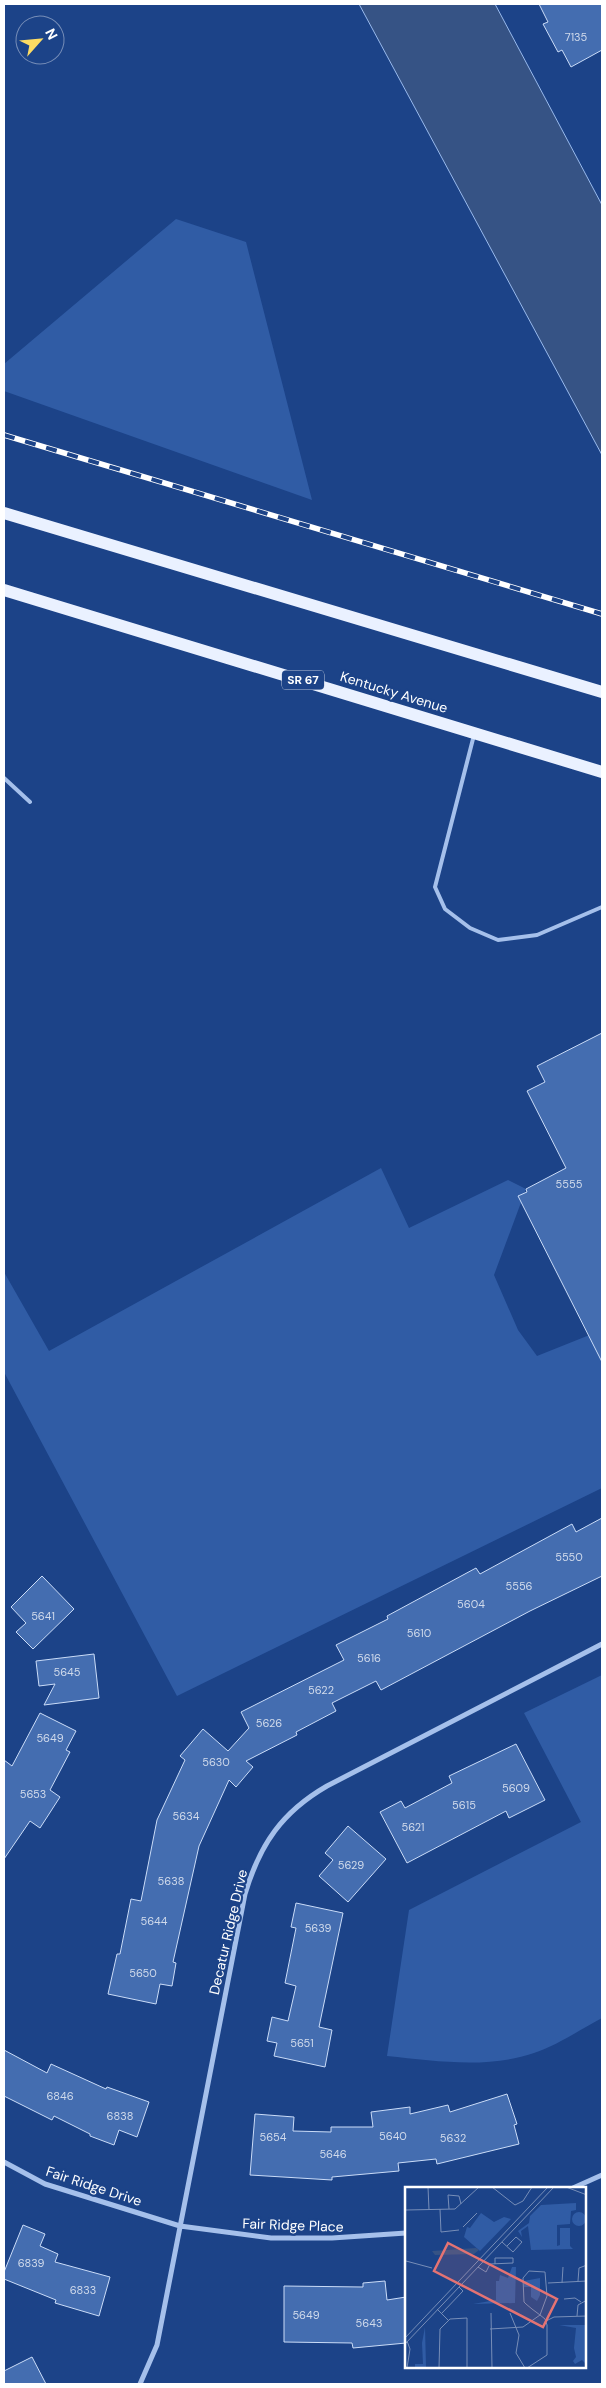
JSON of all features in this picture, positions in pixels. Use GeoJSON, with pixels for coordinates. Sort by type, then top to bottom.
{"type":"FeatureCollection","features":[{"type":"Feature","properties":{"kind":"main road"},"geometry":{"type":"LineString","coordinates":[[4,513],[602,692]]}},
{"type":"Feature","properties":{"kind":"main road","name":"Kentucky Avenue"},"geometry":{"type":"LineString","coordinates":[[4,590],[602,772]]}},
{"type":"Feature","properties":{"kind":"street","name":"Decatur Ridge Drive"},"geometry":{"type":"LineString","coordinates":[[140,2384],[157,2345],[245,1894],[252,1869],[270,1836],[302,1802],[327,1786],[602,1644]]}},
{"type":"Feature","properties":{"kind":"street","name":"Fair Ridge Drive"},"geometry":{"type":"LineString","coordinates":[[4,2162],[45,2184],[180,2226]]}},
{"type":"Feature","properties":{"kind":"street"},"geometry":{"type":"LineString","coordinates":[[575,2187],[602,2175]]}},
{"type":"Feature","properties":{"kind":"street","name":"Fair Ridge Place"},"geometry":{"type":"LineString","coordinates":[[180,2226],[234,2234],[303,2239],[405,2233]]}},
{"type":"Feature","properties":{"kind":"lane"},"geometry":{"type":"LineString","coordinates":[[475,733],[435,887],[445,909],[470,928],[498,940],[537,935],[602,907]]}},
{"type":"Feature","properties":{"kind":"lane"},"geometry":{"type":"LineString","coordinates":[[4,778],[30,802]]}},
{"type":"Feature","properties":{"kind":"shaded area"},"geometry":{"type":"Polygon","coordinates":[[[359,4],[495,4],[602,205],[602,455],[359,4]]]}},
{"type":"Feature","properties":{"kind":"shaded area"},"geometry":{"type":"Polygon","coordinates":[[[176,219],[246,242],[312,500],[4,391],[4,364],[176,219]]]}},
{"type":"Feature","properties":{"kind":"shaded area"},"geometry":{"type":"Polygon","coordinates":[[[381,1168],[409,1228],[508,1180],[526,1189],[494,1275],[518,1330],[537,1356],[602,1330],[602,1488],[177,1696],[4,1372],[4,1272],[49,1351],[381,1168]]]}},
{"type":"Feature","properties":{"kind":"shaded area"},"geometry":{"type":"Polygon","coordinates":[[[602,1675],[602,2018],[552,2046],[516,2058],[498,2061],[461,2062],[387,2056],[409,1910],[581,1822],[524,1713],[602,1675]]]}},
{"type":"Feature","properties":{"kind":"building"},"geometry":{"type":"Polygon","coordinates":[[[539,4],[602,4],[602,50],[571,67],[562,50],[558,52],[543,24],[548,22],[539,4]]]}},
{"type":"Feature","properties":{"kind":"building"},"geometry":{"type":"Polygon","coordinates":[[[602,1033],[602,1362],[518,1196],[527,1192],[526,1189],[566,1168],[527,1091],[545,1082],[537,1066],[602,1033]]]}},
{"type":"Feature","properties":{"kind":"building"},"geometry":{"type":"Polygon","coordinates":[[[602,1518],[602,1576],[530,1611],[381,1690],[376,1681],[332,1703],[336,1711],[296,1732],[297,1735],[246,1761],[253,1767],[236,1787],[229,1780],[199,1846],[173,1962],[176,1963],[172,1986],[160,1984],[156,2004],[108,1994],[117,1954],[120,1954],[131,1899],[141,1901],[157,1820],[185,1760],[180,1756],[203,1729],[228,1751],[249,1728],[241,1712],[344,1660],[336,1645],[388,1619],[387,1616],[476,1568],[480,1574],[572,1524],[576,1532],[602,1518]]]}},
{"type":"Feature","properties":{"kind":"building"},"geometry":{"type":"Polygon","coordinates":[[[42,1576],[74,1609],[33,1649],[16,1632],[26,1623],[11,1607],[42,1576]]]}},
{"type":"Feature","properties":{"kind":"building"},"geometry":{"type":"Polygon","coordinates":[[[94,1654],[99,1698],[44,1705],[55,1684],[39,1686],[36,1661],[94,1654]]]}},
{"type":"Feature","properties":{"kind":"building"},"geometry":{"type":"Polygon","coordinates":[[[40,1713],[76,1731],[66,1750],[70,1752],[50,1790],[60,1797],[40,1828],[30,1821],[4,1859],[4,1760],[12,1766],[40,1713]]]}},
{"type":"Feature","properties":{"kind":"building"},"geometry":{"type":"Polygon","coordinates":[[[516,1744],[545,1800],[509,1818],[506,1811],[407,1863],[380,1812],[401,1801],[405,1808],[452,1783],[449,1776],[516,1744]]]}},
{"type":"Feature","properties":{"kind":"building"},"geometry":{"type":"Polygon","coordinates":[[[348,1826],[386,1859],[348,1902],[319,1876],[333,1860],[325,1853],[348,1826]]]}},
{"type":"Feature","properties":{"kind":"building"},"geometry":{"type":"Polygon","coordinates":[[[296,1903],[343,1913],[319,2027],[332,2030],[325,2067],[274,2056],[277,2043],[267,2041],[272,2017],[288,2021],[296,1986],[285,1983],[296,1928],[291,1927],[296,1903]]]}},
{"type":"Feature","properties":{"kind":"building"},"geometry":{"type":"Polygon","coordinates":[[[4,2050],[47,2073],[51,2064],[106,2089],[107,2087],[149,2102],[137,2137],[119,2130],[114,2145],[90,2136],[90,2134],[54,2116],[52,2120],[4,2096],[4,2050]]]}},
{"type":"Feature","properties":{"kind":"building"},"geometry":{"type":"Polygon","coordinates":[[[507,2094],[517,2124],[514,2125],[519,2144],[437,2164],[436,2159],[398,2163],[399,2171],[332,2177],[332,2180],[250,2175],[255,2114],[294,2117],[293,2131],[331,2132],[331,2127],[373,2127],[371,2112],[410,2107],[410,2114],[448,2105],[450,2112],[507,2094]]]}},
{"type":"Feature","properties":{"kind":"building"},"geometry":{"type":"Polygon","coordinates":[[[23,2225],[45,2234],[40,2246],[58,2254],[55,2262],[110,2277],[99,2316],[55,2303],[56,2300],[4,2279],[4,2272],[23,2225]]]}},
{"type":"Feature","properties":{"kind":"building"},"geometry":{"type":"Polygon","coordinates":[[[385,2281],[387,2300],[405,2297],[405,2343],[353,2348],[352,2343],[284,2342],[284,2286],[363,2287],[363,2283],[385,2281]]]}},
{"type":"Feature","properties":{"kind":"building"},"geometry":{"type":"Polygon","coordinates":[[[32,2357],[46,2384],[4,2384],[4,2371],[32,2357]]]}},
{"type":"Feature","properties":{"kind":"railway"},"geometry":{"type":"LineString","coordinates":[[4,435],[602,614]]}}]}
